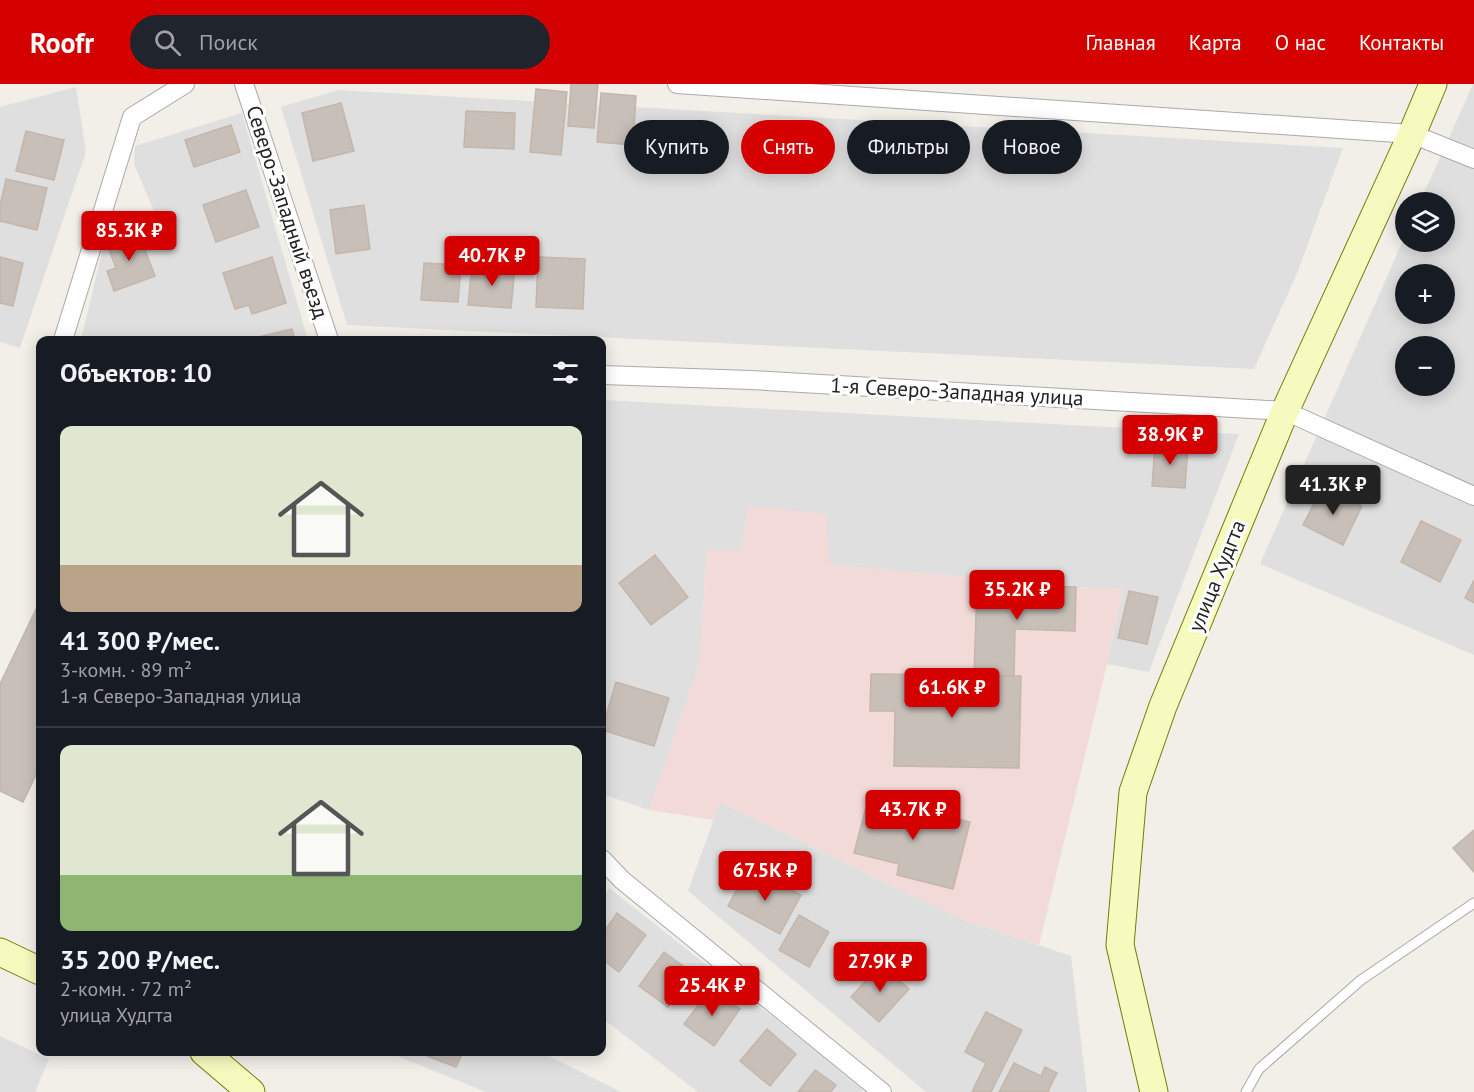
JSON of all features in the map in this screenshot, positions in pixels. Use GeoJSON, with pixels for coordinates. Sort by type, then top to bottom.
{"type":"FeatureCollection","features":[{"type":"Feature","properties":{"kind":"street"},"geometry":{"type":"LineString","coordinates":[[64,336],[132,117],[185,84]]}},
{"type":"Feature","properties":{"kind":"street","name":"Северо-Западный въезд"},"geometry":{"type":"LineString","coordinates":[[244,84],[328,336]]}},
{"type":"Feature","properties":{"kind":"street"},"geometry":{"type":"LineString","coordinates":[[677,84],[1412,134],[1474,159]]}},
{"type":"Feature","properties":{"kind":"street","name":"улица Худгта"},"geometry":{"type":"LineString","coordinates":[[1154,1092],[1120,945],[1133,792],[1164,706],[1285,411],[1433,84]]}},
{"type":"Feature","properties":{"kind":"street","name":"1-я Северо-Западная улица"},"geometry":{"type":"LineString","coordinates":[[606,375],[763,380],[1285,411],[1474,496]]}},
{"type":"Feature","properties":{"kind":"street"},"geometry":{"type":"LineString","coordinates":[[606,863],[622,880],[882,1092]]}},
{"type":"Feature","properties":{"kind":"street"},"geometry":{"type":"LineString","coordinates":[[0,952],[36,969]]}},
{"type":"Feature","properties":{"kind":"street"},"geometry":{"type":"LineString","coordinates":[[209,1056],[251,1092]]}},
{"type":"Feature","properties":{"kind":"lane"},"geometry":{"type":"LineString","coordinates":[[1246,1092],[1259,1069],[1361,980],[1474,903]]}},
{"type":"Feature","properties":{"kind":"shaded area"},"geometry":{"type":"Polygon","coordinates":[[[1474,84],[1474,655],[1260,564],[1398,252],[1455,252],[1455,192],[1424,192],[1474,84]]]}},
{"type":"Feature","properties":{"kind":"shaded area"},"geometry":{"type":"Polygon","coordinates":[[[76,87],[86,152],[20,348],[0,342],[0,107],[76,87]]]}},
{"type":"Feature","properties":{"kind":"shaded area"},"geometry":{"type":"Polygon","coordinates":[[[338,90],[858,120],[847,120],[847,174],[970,174],[970,126],[982,127],[982,174],[1082,174],[1082,133],[1343,148],[1298,271],[1254,369],[347,325],[281,107],[338,90]]]}},
{"type":"Feature","properties":{"kind":"shaded area"},"geometry":{"type":"Polygon","coordinates":[[[242,113],[307,336],[82,336],[107,231],[155,213],[134,164],[135,146],[242,113]]]}},
{"type":"Feature","properties":{"kind":"shaded area"},"geometry":{"type":"Polygon","coordinates":[[[606,400],[1239,434],[1149,672],[1107,664],[1123,589],[1076,587],[830,565],[741,550],[707,550],[699,672],[649,810],[606,795],[606,400]]]}},
{"type":"Feature","properties":{"kind":"shaded area"},"geometry":{"type":"Polygon","coordinates":[[[748,506],[826,514],[830,565],[1076,587],[1123,589],[1039,945],[966,921],[720,802],[714,820],[649,810],[699,664],[707,550],[741,550],[748,506]]]}},
{"type":"Feature","properties":{"kind":"shaded area"},"geometry":{"type":"Polygon","coordinates":[[[720,802],[966,921],[1071,956],[1087,1092],[926,1092],[688,891],[720,802]]]}},
{"type":"Feature","properties":{"kind":"shaded area"},"geometry":{"type":"Polygon","coordinates":[[[609,888],[821,1055],[863,1090],[862,1092],[698,1092],[606,1021],[606,894],[609,888]]]}},
{"type":"Feature","properties":{"kind":"shaded area"},"geometry":{"type":"Polygon","coordinates":[[[0,1036],[36,1053],[36,1056],[49,1059],[35,1092],[0,1092],[0,1036]]]}},
{"type":"Feature","properties":{"kind":"shaded area"},"geometry":{"type":"Polygon","coordinates":[[[397,1056],[549,1056],[621,1092],[486,1092],[397,1056]]]}},
{"type":"Feature","properties":{"kind":"building"},"geometry":{"type":"Polygon","coordinates":[[[571,84],[598,84],[594,128],[568,126],[571,84]]]}},
{"type":"Feature","properties":{"kind":"building"},"geometry":{"type":"Polygon","coordinates":[[[536,89],[567,92],[561,155],[530,152],[536,89]]]}},
{"type":"Feature","properties":{"kind":"building"},"geometry":{"type":"Polygon","coordinates":[[[601,93],[636,96],[635,120],[624,120],[624,144],[597,142],[601,93]]]}},
{"type":"Feature","properties":{"kind":"building"},"geometry":{"type":"Polygon","coordinates":[[[341,103],[354,151],[313,161],[302,113],[341,103]]]}},
{"type":"Feature","properties":{"kind":"building"},"geometry":{"type":"Polygon","coordinates":[[[466,111],[515,113],[514,149],[464,147],[466,111]]]}},
{"type":"Feature","properties":{"kind":"building"},"geometry":{"type":"Polygon","coordinates":[[[231,125],[240,152],[194,167],[185,140],[231,125]]]}},
{"type":"Feature","properties":{"kind":"building"},"geometry":{"type":"Polygon","coordinates":[[[26,131],[64,140],[54,180],[16,171],[26,131]]]}},
{"type":"Feature","properties":{"kind":"building"},"geometry":{"type":"Polygon","coordinates":[[[6,179],[47,188],[37,230],[0,221],[0,206],[6,179]]]}},
{"type":"Feature","properties":{"kind":"building"},"geometry":{"type":"Polygon","coordinates":[[[246,190],[259,227],[216,242],[203,205],[246,190]]]}},
{"type":"Feature","properties":{"kind":"building"},"geometry":{"type":"Polygon","coordinates":[[[364,205],[370,249],[336,254],[330,210],[364,205]]]}},
{"type":"Feature","properties":{"kind":"building"},"geometry":{"type":"Polygon","coordinates":[[[138,232],[155,276],[114,291],[107,271],[116,268],[107,244],[138,232]]]}},
{"type":"Feature","properties":{"kind":"building"},"geometry":{"type":"Polygon","coordinates":[[[0,257],[23,263],[13,306],[0,303],[0,257]]]}},
{"type":"Feature","properties":{"kind":"building"},"geometry":{"type":"Polygon","coordinates":[[[272,257],[286,303],[252,314],[249,305],[235,309],[223,273],[272,257]]]}},
{"type":"Feature","properties":{"kind":"building"},"geometry":{"type":"Polygon","coordinates":[[[538,257],[585,259],[583,309],[536,307],[538,257]]]}},
{"type":"Feature","properties":{"kind":"building"},"geometry":{"type":"Polygon","coordinates":[[[424,263],[461,265],[458,302],[421,300],[424,263]]]}},
{"type":"Feature","properties":{"kind":"building"},"geometry":{"type":"Polygon","coordinates":[[[472,265],[515,268],[511,308],[468,305],[472,265]]]}},
{"type":"Feature","properties":{"kind":"building"},"geometry":{"type":"Polygon","coordinates":[[[292,329],[294,336],[263,336],[292,329]]]}},
{"type":"Feature","properties":{"kind":"building"},"geometry":{"type":"Polygon","coordinates":[[[1155,444],[1188,446],[1185,488],[1152,486],[1155,444]]]}},
{"type":"Feature","properties":{"kind":"building"},"geometry":{"type":"Polygon","coordinates":[[[1323,486],[1362,506],[1343,545],[1303,525],[1323,486]]]}},
{"type":"Feature","properties":{"kind":"building"},"geometry":{"type":"Polygon","coordinates":[[[1421,521],[1461,540],[1440,582],[1401,562],[1421,521]]]}},
{"type":"Feature","properties":{"kind":"building"},"geometry":{"type":"Polygon","coordinates":[[[655,555],[688,597],[651,625],[619,583],[655,555]]]}},
{"type":"Feature","properties":{"kind":"building"},"geometry":{"type":"Polygon","coordinates":[[[1474,580],[1474,603],[1465,598],[1474,580]]]}},
{"type":"Feature","properties":{"kind":"building"},"geometry":{"type":"Polygon","coordinates":[[[977,584],[1076,587],[1075,631],[1015,629],[1014,676],[974,675],[977,584]]]}},
{"type":"Feature","properties":{"kind":"building"},"geometry":{"type":"Polygon","coordinates":[[[1129,591],[1158,597],[1147,644],[1118,638],[1129,591]]]}},
{"type":"Feature","properties":{"kind":"building"},"geometry":{"type":"Polygon","coordinates":[[[36,609],[36,774],[23,802],[0,791],[0,684],[36,609]]]}},
{"type":"Feature","properties":{"kind":"building"},"geometry":{"type":"Polygon","coordinates":[[[871,674],[1021,676],[1019,768],[894,766],[895,711],[870,711],[871,674]]]}},
{"type":"Feature","properties":{"kind":"building"},"geometry":{"type":"Polygon","coordinates":[[[616,682],[669,698],[654,746],[606,731],[606,716],[616,682]]]}},
{"type":"Feature","properties":{"kind":"building"},"geometry":{"type":"Polygon","coordinates":[[[869,796],[970,822],[953,889],[897,875],[899,864],[854,853],[869,796]]]}},
{"type":"Feature","properties":{"kind":"building"},"geometry":{"type":"Polygon","coordinates":[[[1474,830],[1474,872],[1453,848],[1474,830]]]}},
{"type":"Feature","properties":{"kind":"building"},"geometry":{"type":"Polygon","coordinates":[[[758,872],[801,895],[780,934],[728,906],[744,876],[753,881],[758,872]]]}},
{"type":"Feature","properties":{"kind":"building"},"geometry":{"type":"Polygon","coordinates":[[[617,913],[646,935],[619,972],[606,962],[606,929],[617,913]]]}},
{"type":"Feature","properties":{"kind":"building"},"geometry":{"type":"Polygon","coordinates":[[[799,915],[829,932],[809,967],[779,950],[799,915]]]}},
{"type":"Feature","properties":{"kind":"building"},"geometry":{"type":"Polygon","coordinates":[[[664,952],[693,973],[668,1007],[639,986],[664,952]]]}},
{"type":"Feature","properties":{"kind":"building"},"geometry":{"type":"Polygon","coordinates":[[[881,964],[909,989],[879,1022],[851,997],[881,964]]]}},
{"type":"Feature","properties":{"kind":"building"},"geometry":{"type":"Polygon","coordinates":[[[711,988],[740,1009],[714,1046],[684,1024],[711,988]]]}},
{"type":"Feature","properties":{"kind":"building"},"geometry":{"type":"Polygon","coordinates":[[[986,1012],[1022,1030],[991,1092],[972,1092],[986,1063],[965,1052],[986,1012]]]}},
{"type":"Feature","properties":{"kind":"building"},"geometry":{"type":"Polygon","coordinates":[[[767,1029],[796,1054],[770,1086],[740,1061],[767,1029]]]}},
{"type":"Feature","properties":{"kind":"building"},"geometry":{"type":"Polygon","coordinates":[[[427,1056],[461,1056],[456,1067],[427,1056]]]}},
{"type":"Feature","properties":{"kind":"building"},"geometry":{"type":"Polygon","coordinates":[[[1014,1063],[1041,1076],[1045,1067],[1057,1073],[1048,1091],[1050,1092],[999,1092],[1014,1063]]]}},
{"type":"Feature","properties":{"kind":"building"},"geometry":{"type":"Polygon","coordinates":[[[815,1070],[836,1085],[831,1092],[798,1092],[815,1070]]]}}]}
